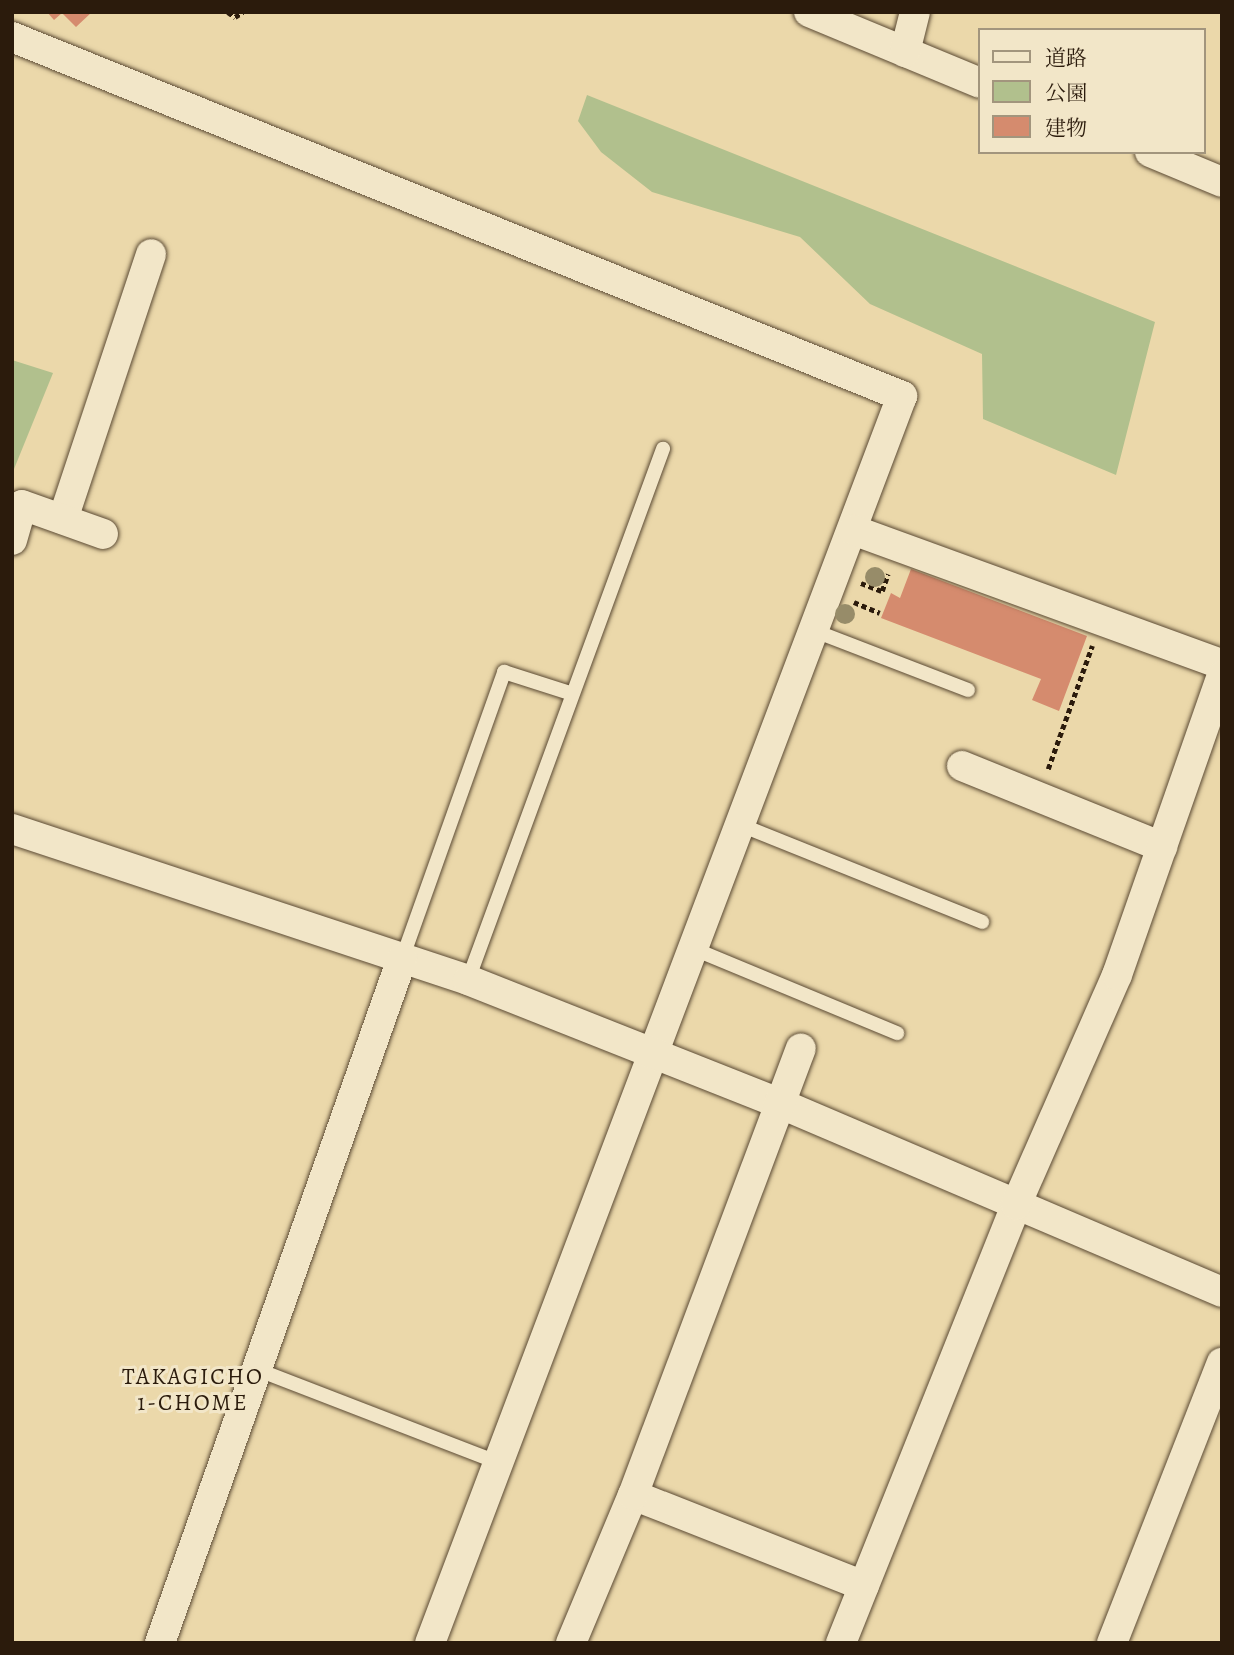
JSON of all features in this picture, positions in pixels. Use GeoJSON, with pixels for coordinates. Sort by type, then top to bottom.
{"type":"FeatureCollection","features":[{"type":"Feature","properties":{"kind":"street"},"geometry":{"type":"LineString","coordinates":[[809,12],[978,82]]}},
{"type":"Feature","properties":{"kind":"street"},"geometry":{"type":"LineString","coordinates":[[905,52],[915,12]]}},
{"type":"Feature","properties":{"kind":"street"},"geometry":{"type":"LineString","coordinates":[[12,37],[902,396],[816,631],[495,1461],[429,1643]]}},
{"type":"Feature","properties":{"kind":"street"},"geometry":{"type":"LineString","coordinates":[[1155,154],[1222,182]]}},
{"type":"Feature","properties":{"kind":"street"},"geometry":{"type":"LineString","coordinates":[[62,519],[151,254]]}},
{"type":"Feature","properties":{"kind":"street"},"geometry":{"type":"LineString","coordinates":[[12,540],[22,505],[103,534]]}},
{"type":"Feature","properties":{"kind":"street"},"geometry":{"type":"LineString","coordinates":[[853,530],[1222,664]]}},
{"type":"Feature","properties":{"kind":"street"},"geometry":{"type":"LineString","coordinates":[[845,1642],[864,1586],[1016,1205],[1117,975],[1222,676]]}},
{"type":"Feature","properties":{"kind":"street"},"geometry":{"type":"LineString","coordinates":[[962,766],[1000,794],[1038,797],[1162,847]]}},
{"type":"Feature","properties":{"kind":"street"},"geometry":{"type":"LineString","coordinates":[[12,829],[468,980],[779,1102],[1222,1292]]}},
{"type":"Feature","properties":{"kind":"street"},"geometry":{"type":"LineString","coordinates":[[160,1643],[402,958]]}},
{"type":"Feature","properties":{"kind":"street"},"geometry":{"type":"LineString","coordinates":[[571,1643],[633,1495],[801,1049]]}},
{"type":"Feature","properties":{"kind":"street"},"geometry":{"type":"LineString","coordinates":[[1112,1643],[1222,1363]]}},
{"type":"Feature","properties":{"kind":"street"},"geometry":{"type":"LineString","coordinates":[[633,1495],[864,1586]]}},
{"type":"Feature","properties":{"kind":"lane"},"geometry":{"type":"LineString","coordinates":[[468,980],[570,693],[663,449]]}},
{"type":"Feature","properties":{"kind":"lane"},"geometry":{"type":"LineString","coordinates":[[816,631],[968,690]]}},
{"type":"Feature","properties":{"kind":"lane"},"geometry":{"type":"LineString","coordinates":[[402,958],[504,672],[570,693]]}},
{"type":"Feature","properties":{"kind":"lane"},"geometry":{"type":"LineString","coordinates":[[741,825],[982,922]]}},
{"type":"Feature","properties":{"kind":"lane"},"geometry":{"type":"LineString","coordinates":[[694,949],[897,1033]]}},
{"type":"Feature","properties":{"kind":"lane"},"geometry":{"type":"LineString","coordinates":[[256,1369],[495,1461]]}},
{"type":"Feature","properties":{"kind":"path"},"geometry":{"type":"LineString","coordinates":[[228,12],[235,17],[243,12]]}},
{"type":"Feature","properties":{"kind":"path"},"geometry":{"type":"LineString","coordinates":[[857,589],[860,582],[882,591],[899,547]]}},
{"type":"Feature","properties":{"kind":"path"},"geometry":{"type":"LineString","coordinates":[[1038,797],[1102,621]]}},
{"type":"Feature","properties":{"kind":"green space"},"geometry":{"type":"Polygon","coordinates":[[[587,95],[1155,322],[1116,475],[983,419],[982,354],[870,304],[800,237],[652,192],[601,152],[578,121],[587,95]]]}},
{"type":"Feature","properties":{"kind":"green space"},"geometry":{"type":"Polygon","coordinates":[[[12,360],[53,373],[12,474],[12,360]]]}},
{"type":"Feature","properties":{"kind":"building"},"geometry":{"type":"Polygon","coordinates":[[[47,12],[92,12],[76,27],[62,13],[54,20],[47,12]]]}},
{"type":"Feature","properties":{"kind":"building"},"geometry":{"type":"Polygon","coordinates":[[[911,569],[1087,636],[1059,711],[1032,700],[1041,679],[881,618],[891,593],[900,598],[911,569]]]}},
{"type":"Feature","properties":{"kind":"district","name":"TAKAGICHO 1-CHOME"},"geometry":{"type":"Point","coordinates":[193,1390]}}]}
